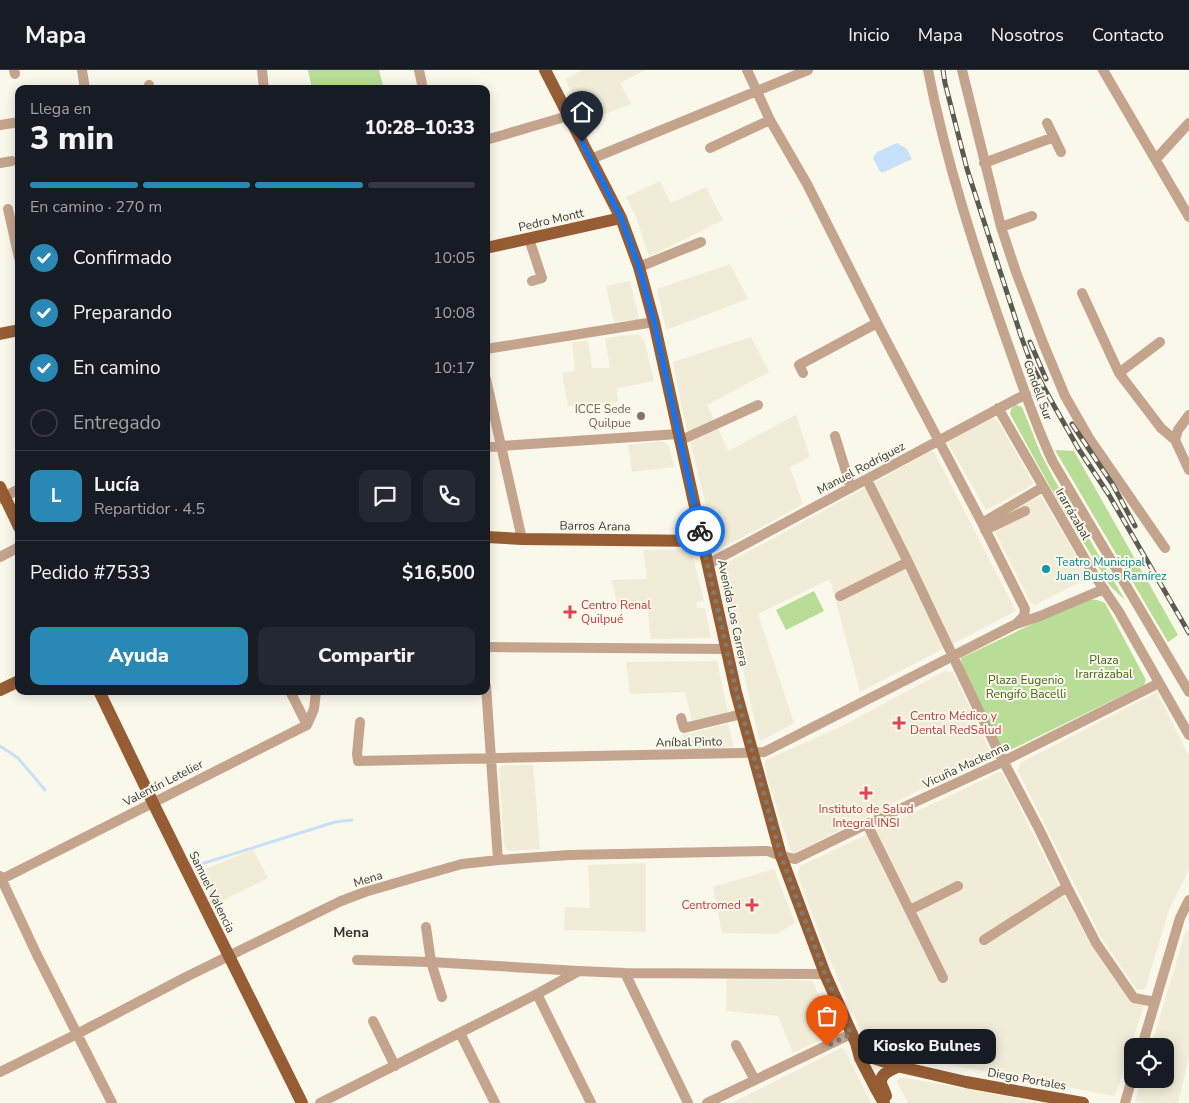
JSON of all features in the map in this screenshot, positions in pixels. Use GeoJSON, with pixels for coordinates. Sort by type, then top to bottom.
{"type":"FeatureCollection","features":[{"type":"Feature","properties":{"kind":"main road","name":"Avenida Los Carrera"},"geometry":{"type":"LineString","coordinates":[[545,70],[621,218],[639,267],[654,322],[726,649],[752,753],[781,856],[825,974],[854,1039],[860,1058],[876,1089],[886,1103]]}},
{"type":"Feature","properties":{"kind":"main road","name":"Pedro Montt"},"geometry":{"type":"LineString","coordinates":[[490,247],[621,218]]}},
{"type":"Feature","properties":{"kind":"main road"},"geometry":{"type":"LineString","coordinates":[[0,334],[15,331]]}},
{"type":"Feature","properties":{"kind":"main road"},"geometry":{"type":"LineString","coordinates":[[2,494],[15,519]]}},
{"type":"Feature","properties":{"kind":"main road","name":"Barros Arana"},"geometry":{"type":"LineString","coordinates":[[490,537],[522,540],[702,541]]}},
{"type":"Feature","properties":{"kind":"main road"},"geometry":{"type":"LineString","coordinates":[[0,690],[15,683]]}},
{"type":"Feature","properties":{"kind":"main road","name":"Samuel Valencia"},"geometry":{"type":"LineString","coordinates":[[101,695],[302,1103]]}},
{"type":"Feature","properties":{"kind":"main road","name":"Diego Portales"},"geometry":{"type":"LineString","coordinates":[[854,1039],[861,1050],[870,1057],[899,1066],[966,1082],[1083,1103]]}},
{"type":"Feature","properties":{"kind":"main road"},"geometry":{"type":"LineString","coordinates":[[886,1103],[882,1080],[886,1072],[899,1066]]}},
{"type":"Feature","properties":{"kind":"street"},"geometry":{"type":"LineString","coordinates":[[82,70],[84,85]]}},
{"type":"Feature","properties":{"kind":"street"},"geometry":{"type":"LineString","coordinates":[[262,70],[264,85]]}},
{"type":"Feature","properties":{"kind":"street"},"geometry":{"type":"LineString","coordinates":[[419,70],[422,85]]}},
{"type":"Feature","properties":{"kind":"street"},"geometry":{"type":"LineString","coordinates":[[747,70],[770,120],[807,184],[1025,609],[1024,616],[1014,625]]}},
{"type":"Feature","properties":{"kind":"street"},"geometry":{"type":"LineString","coordinates":[[591,160],[808,70]]}},
{"type":"Feature","properties":{"kind":"street","name":"Condell Sur"},"geometry":{"type":"LineString","coordinates":[[928,70],[946,150],[973,245],[1044,443],[1053,462],[1189,692]]}},
{"type":"Feature","properties":{"kind":"street"},"geometry":{"type":"LineString","coordinates":[[962,70],[1000,227],[1042,343],[1065,396],[1089,438],[1165,548]]}},
{"type":"Feature","properties":{"kind":"street"},"geometry":{"type":"LineString","coordinates":[[1103,70],[1189,217]]}},
{"type":"Feature","properties":{"kind":"street"},"geometry":{"type":"LineString","coordinates":[[490,139],[568,116]]}},
{"type":"Feature","properties":{"kind":"street"},"geometry":{"type":"LineString","coordinates":[[710,148],[770,120]]}},
{"type":"Feature","properties":{"kind":"street"},"geometry":{"type":"LineString","coordinates":[[0,125],[15,123]]}},
{"type":"Feature","properties":{"kind":"street"},"geometry":{"type":"LineString","coordinates":[[1048,123],[1061,152]]}},
{"type":"Feature","properties":{"kind":"street"},"geometry":{"type":"LineString","coordinates":[[1156,159],[1189,123]]}},
{"type":"Feature","properties":{"kind":"street"},"geometry":{"type":"LineString","coordinates":[[984,163],[1054,137]]}},
{"type":"Feature","properties":{"kind":"street"},"geometry":{"type":"LineString","coordinates":[[0,163],[12,161]]}},
{"type":"Feature","properties":{"kind":"street"},"geometry":{"type":"LineString","coordinates":[[8,209],[15,240]]}},
{"type":"Feature","properties":{"kind":"street"},"geometry":{"type":"LineString","coordinates":[[1000,227],[1032,216]]}},
{"type":"Feature","properties":{"kind":"street"},"geometry":{"type":"LineString","coordinates":[[529,239],[542,278],[532,281]]}},
{"type":"Feature","properties":{"kind":"street"},"geometry":{"type":"LineString","coordinates":[[639,267],[701,242]]}},
{"type":"Feature","properties":{"kind":"street"},"geometry":{"type":"LineString","coordinates":[[1082,292],[1119,373],[1161,428],[1175,440],[1189,470]]}},
{"type":"Feature","properties":{"kind":"street"},"geometry":{"type":"LineString","coordinates":[[490,348],[654,322]]}},
{"type":"Feature","properties":{"kind":"street"},"geometry":{"type":"LineString","coordinates":[[803,373],[799,365],[877,323]]}},
{"type":"Feature","properties":{"kind":"street"},"geometry":{"type":"LineString","coordinates":[[1119,373],[1160,342]]}},
{"type":"Feature","properties":{"kind":"street","name":"Manuel Rodríguez"},"geometry":{"type":"LineString","coordinates":[[708,564],[1026,394]]}},
{"type":"Feature","properties":{"kind":"street"},"geometry":{"type":"LineString","coordinates":[[490,396],[522,540]]}},
{"type":"Feature","properties":{"kind":"street"},"geometry":{"type":"LineString","coordinates":[[490,447],[678,437],[758,405]]}},
{"type":"Feature","properties":{"kind":"street","name":"Irarrázabal"},"geometry":{"type":"LineString","coordinates":[[998,408],[1093,573],[1119,612],[1189,735]]}},
{"type":"Feature","properties":{"kind":"street"},"geometry":{"type":"LineString","coordinates":[[1175,440],[1178,430],[1189,415]]}},
{"type":"Feature","properties":{"kind":"street"},"geometry":{"type":"LineString","coordinates":[[835,436],[851,488]]}},
{"type":"Feature","properties":{"kind":"street"},"geometry":{"type":"LineString","coordinates":[[867,480],[1004,761],[1096,943],[1134,998],[1155,1002]]}},
{"type":"Feature","properties":{"kind":"street"},"geometry":{"type":"LineString","coordinates":[[984,526],[1044,487]]}},
{"type":"Feature","properties":{"kind":"street"},"geometry":{"type":"LineString","coordinates":[[2,494],[15,490]]}},
{"type":"Feature","properties":{"kind":"street"},"geometry":{"type":"LineString","coordinates":[[984,526],[1025,511]]}},
{"type":"Feature","properties":{"kind":"street"},"geometry":{"type":"LineString","coordinates":[[0,557],[15,549]]}},
{"type":"Feature","properties":{"kind":"street"},"geometry":{"type":"LineString","coordinates":[[840,596],[908,562]]}},
{"type":"Feature","properties":{"kind":"street","name":"Aníbal Pinto"},"geometry":{"type":"LineString","coordinates":[[360,722],[358,761],[764,752],[1014,625],[1104,589]]}},
{"type":"Feature","properties":{"kind":"street"},"geometry":{"type":"LineString","coordinates":[[490,647],[726,649]]}},
{"type":"Feature","properties":{"kind":"street","name":"Vicuña Mackenna"},"geometry":{"type":"LineString","coordinates":[[781,856],[795,859],[1004,761],[1159,683]]}},
{"type":"Feature","properties":{"kind":"street"},"geometry":{"type":"LineString","coordinates":[[292,695],[307,725]]}},
{"type":"Feature","properties":{"kind":"street"},"geometry":{"type":"LineString","coordinates":[[307,725],[314,709],[316,695]]}},
{"type":"Feature","properties":{"kind":"street"},"geometry":{"type":"LineString","coordinates":[[487,695],[498,860]]}},
{"type":"Feature","properties":{"kind":"street"},"geometry":{"type":"LineString","coordinates":[[681,718],[684,728],[742,714]]}},
{"type":"Feature","properties":{"kind":"street","name":"Valentín Letelier"},"geometry":{"type":"LineString","coordinates":[[0,879],[307,725]]}},
{"type":"Feature","properties":{"kind":"street"},"geometry":{"type":"LineString","coordinates":[[867,824],[944,978]]}},
{"type":"Feature","properties":{"kind":"street","name":"Mena"},"geometry":{"type":"LineString","coordinates":[[0,1072],[341,901],[462,864],[569,855],[768,851],[781,856]]}},
{"type":"Feature","properties":{"kind":"street"},"geometry":{"type":"LineString","coordinates":[[0,879],[112,1103]]}},
{"type":"Feature","properties":{"kind":"street"},"geometry":{"type":"LineString","coordinates":[[910,910],[958,886]]}},
{"type":"Feature","properties":{"kind":"street"},"geometry":{"type":"LineString","coordinates":[[984,940],[1067,887]]}},
{"type":"Feature","properties":{"kind":"street"},"geometry":{"type":"LineString","coordinates":[[1144,1038],[1155,1002],[1185,919],[1189,900]]}},
{"type":"Feature","properties":{"kind":"street"},"geometry":{"type":"LineString","coordinates":[[426,927],[431,962],[442,997]]}},
{"type":"Feature","properties":{"kind":"street"},"geometry":{"type":"LineString","coordinates":[[357,960],[431,962],[625,973],[825,974]]}},
{"type":"Feature","properties":{"kind":"street"},"geometry":{"type":"LineString","coordinates":[[320,1103],[537,994],[578,971]]}},
{"type":"Feature","properties":{"kind":"street"},"geometry":{"type":"LineString","coordinates":[[625,973],[688,1103]]}},
{"type":"Feature","properties":{"kind":"street"},"geometry":{"type":"LineString","coordinates":[[537,994],[591,1103]]}},
{"type":"Feature","properties":{"kind":"street"},"geometry":{"type":"LineString","coordinates":[[373,1021],[394,1066]]}},
{"type":"Feature","properties":{"kind":"street"},"geometry":{"type":"LineString","coordinates":[[460,1033],[495,1103]]}},
{"type":"Feature","properties":{"kind":"street"},"geometry":{"type":"LineString","coordinates":[[707,1103],[755,1080],[854,1039]]}},
{"type":"Feature","properties":{"kind":"street"},"geometry":{"type":"LineString","coordinates":[[736,1044],[755,1080]]}},
{"type":"Feature","properties":{"kind":"street"},"geometry":{"type":"LineString","coordinates":[[1125,1103],[1129,1088]]}},
{"type":"Feature","properties":{"kind":"shaded area"},"geometry":{"type":"Polygon","coordinates":[[[583,70],[645,70],[620,83],[631,104],[587,121],[565,79],[583,70]]]}},
{"type":"Feature","properties":{"kind":"shaded area"},"geometry":{"type":"Polygon","coordinates":[[[660,181],[671,203],[706,187],[723,220],[649,257],[636,217],[626,197],[660,181]]]}},
{"type":"Feature","properties":{"kind":"shaded area"},"geometry":{"type":"Polygon","coordinates":[[[730,264],[748,299],[666,330],[657,289],[730,264]]]}},
{"type":"Feature","properties":{"kind":"shaded area"},"geometry":{"type":"Polygon","coordinates":[[[630,281],[639,317],[637,320],[614,322],[606,286],[630,281]]]}},
{"type":"Feature","properties":{"kind":"shaded area"},"geometry":{"type":"Polygon","coordinates":[[[638,334],[644,339],[654,381],[617,388],[618,402],[568,406],[562,373],[575,371],[572,343],[588,340],[592,368],[610,368],[605,338],[638,334]]]}},
{"type":"Feature","properties":{"kind":"shaded area"},"geometry":{"type":"Polygon","coordinates":[[[751,337],[769,372],[707,405],[728,451],[796,415],[810,457],[790,467],[803,504],[717,550],[682,409],[673,362],[751,337]]]}},
{"type":"Feature","properties":{"kind":"shaded area"},"geometry":{"type":"Polygon","coordinates":[[[991,418],[997,420],[1033,482],[1031,486],[986,510],[949,445],[950,441],[991,418]]]}},
{"type":"Feature","properties":{"kind":"shaded area"},"geometry":{"type":"Polygon","coordinates":[[[663,441],[669,446],[674,467],[632,472],[628,445],[663,441]]]}},
{"type":"Feature","properties":{"kind":"shaded area"},"geometry":{"type":"Polygon","coordinates":[[[931,451],[934,452],[1016,611],[860,692],[830,579],[758,614],[794,723],[761,741],[720,569],[722,565],[931,451]]]}},
{"type":"Feature","properties":{"kind":"shaded area"},"geometry":{"type":"Polygon","coordinates":[[[1041,496],[1087,574],[1086,579],[1035,605],[1030,602],[990,522],[1041,496]]]}},
{"type":"Feature","properties":{"kind":"shaded area"},"geometry":{"type":"Polygon","coordinates":[[[686,549],[692,552],[704,601],[696,602],[697,608],[705,608],[711,638],[651,639],[647,607],[618,606],[611,580],[647,579],[643,550],[686,549]]]}},
{"type":"Feature","properties":{"kind":"shaded area"},"geometry":{"type":"Polygon","coordinates":[[[717,661],[728,713],[692,721],[685,692],[630,694],[626,662],[717,661]]]}},
{"type":"Feature","properties":{"kind":"shaded area"},"geometry":{"type":"Polygon","coordinates":[[[945,671],[953,672],[992,755],[795,853],[791,851],[770,787],[764,762],[840,727],[945,671]]]}},
{"type":"Feature","properties":{"kind":"shaded area"},"geometry":{"type":"Polygon","coordinates":[[[1157,692],[1189,756],[1189,869],[1169,910],[1145,989],[1137,990],[1102,939],[1018,771],[1020,763],[1157,692]]]}},
{"type":"Feature","properties":{"kind":"shaded area"},"geometry":{"type":"Polygon","coordinates":[[[728,724],[734,747],[689,750],[682,735],[728,724]]]}},
{"type":"Feature","properties":{"kind":"shaded area"},"geometry":{"type":"Polygon","coordinates":[[[502,765],[533,765],[540,849],[508,851],[504,845],[499,769],[502,765]]]}},
{"type":"Feature","properties":{"kind":"shaded area"},"geometry":{"type":"Polygon","coordinates":[[[1002,772],[1090,943],[1128,998],[1144,1005],[1133,1038],[1124,1038],[1124,1068],[1115,1096],[876,1051],[872,1048],[858,1025],[826,951],[797,873],[800,866],[1002,772]]]}},
{"type":"Feature","properties":{"kind":"shaded area"},"geometry":{"type":"Polygon","coordinates":[[[253,849],[268,878],[215,904],[199,872],[253,849]]]}},
{"type":"Feature","properties":{"kind":"shaded area"},"geometry":{"type":"Polygon","coordinates":[[[646,863],[646,932],[564,930],[565,907],[590,908],[588,865],[646,863]]]}},
{"type":"Feature","properties":{"kind":"shaded area","name":"Centromed"},"geometry":{"type":"Polygon","coordinates":[[[774,869],[795,923],[777,934],[722,933],[713,887],[774,869]]]}},
{"type":"Feature","properties":{"kind":"shaded area"},"geometry":{"type":"Polygon","coordinates":[[[1186,930],[1189,931],[1189,1058],[1178,1103],[1144,1103],[1135,1101],[1139,1088],[1174,1088],[1174,1038],[1153,1038],[1186,930]]]}},
{"type":"Feature","properties":{"kind":"shaded area"},"geometry":{"type":"Polygon","coordinates":[[[727,976],[813,981],[834,1033],[793,1053],[778,1016],[726,1011],[727,976]]]}},
{"type":"Feature","properties":{"kind":"shaded area"},"geometry":{"type":"Polygon","coordinates":[[[841,1048],[844,1049],[871,1103],[732,1103],[841,1048]]]}},
{"type":"Feature","properties":{"kind":"shaded area"},"geometry":{"type":"Polygon","coordinates":[[[902,1077],[1041,1103],[908,1103],[897,1082],[902,1077]]]}},
{"type":"Feature","properties":{"kind":"green space"},"geometry":{"type":"Polygon","coordinates":[[[308,70],[379,70],[383,85],[311,85],[308,70]]]}},
{"type":"Feature","properties":{"kind":"green space"},"geometry":{"type":"Polygon","coordinates":[[[1016,405],[1022,407],[1041,454],[1054,479],[1125,600],[1110,586],[1054,494],[1010,414],[1011,409],[1016,405]]]}},
{"type":"Feature","properties":{"kind":"green space"},"geometry":{"type":"Polygon","coordinates":[[[1055,450],[1074,451],[1178,635],[1168,642],[1055,450]]]}},
{"type":"Feature","properties":{"kind":"green space"},"geometry":{"type":"Polygon","coordinates":[[[814,591],[824,611],[786,630],[776,610],[814,591]]]}},
{"type":"Feature","properties":{"kind":"green space","name":"Plaza Eugenio Rengifo Bacelli"},"geometry":{"type":"Polygon","coordinates":[[[1085,599],[1105,603],[1146,680],[1144,685],[1004,753],[962,667],[961,658],[1085,599]]]}},
{"type":"Feature","properties":{"kind":"water"},"geometry":{"type":"Polygon","coordinates":[[[897,143],[907,149],[912,159],[882,173],[873,158],[877,152],[897,143]]]}},
{"type":"Feature","properties":{"kind":"waterway"},"geometry":{"type":"LineString","coordinates":[[0,746],[18,758],[45,790]]}},
{"type":"Feature","properties":{"kind":"waterway"},"geometry":{"type":"LineString","coordinates":[[198,865],[335,822],[352,820]]}},
{"type":"Feature","properties":{"kind":"railway"},"geometry":{"type":"LineString","coordinates":[[943,70],[967,169],[1032,366],[1078,448],[1109,495],[1189,633]]}},
{"type":"Feature","properties":{"kind":"railway"},"geometry":{"type":"LineString","coordinates":[[1030,342],[1046,379]]}},
{"type":"Feature","properties":{"kind":"railway"},"geometry":{"type":"LineString","coordinates":[[1072,424],[1113,485],[1135,526]]}},
{"type":"Feature","properties":{"kind":"way so far"},"geometry":{"type":"LineString","coordinates":[[700,531],[739,703],[781,856],[825,974],[851,1034],[827,1046]]}},
{"type":"Feature","properties":{"kind":"place","name":"ICCE Sede Quilpue"},"geometry":{"type":"Point","coordinates":[641,416]}},
{"type":"Feature","properties":{"kind":"place","name":"Teatro Municipal Juan Bustos Ramírez"},"geometry":{"type":"Point","coordinates":[1046,569]}},
{"type":"Feature","properties":{"kind":"place","name":"Centro Renal Quilpué"},"geometry":{"type":"Point","coordinates":[570,612]}},
{"type":"Feature","properties":{"kind":"place","name":"Centro Médico y Dental RedSalud"},"geometry":{"type":"Point","coordinates":[899,723]}},
{"type":"Feature","properties":{"kind":"place","name":"Instituto de Salud Integral INSI"},"geometry":{"type":"Point","coordinates":[866,793]}},
{"type":"Feature","properties":{"kind":"place","name":"Centromed"},"geometry":{"type":"Point","coordinates":[752,905]}},
{"type":"Feature","properties":{"kind":"place","name":"Kiosko Bulnes"},"geometry":{"type":"Point","coordinates":[827,1046]}},
{"type":"Feature","properties":{"kind":"district","name":"Mena"},"geometry":{"type":"Point","coordinates":[351,932]}},
{"type":"Feature","properties":{"kind":"route"},"geometry":{"type":"LineString","coordinates":[[582,142],[621,218],[639,267],[654,322],[700,531]]}},
{"type":"Feature","properties":{"kind":"park label","name":"Plaza Irarrázabal"},"geometry":{"type":"Point","coordinates":[1104,667]}}]}
